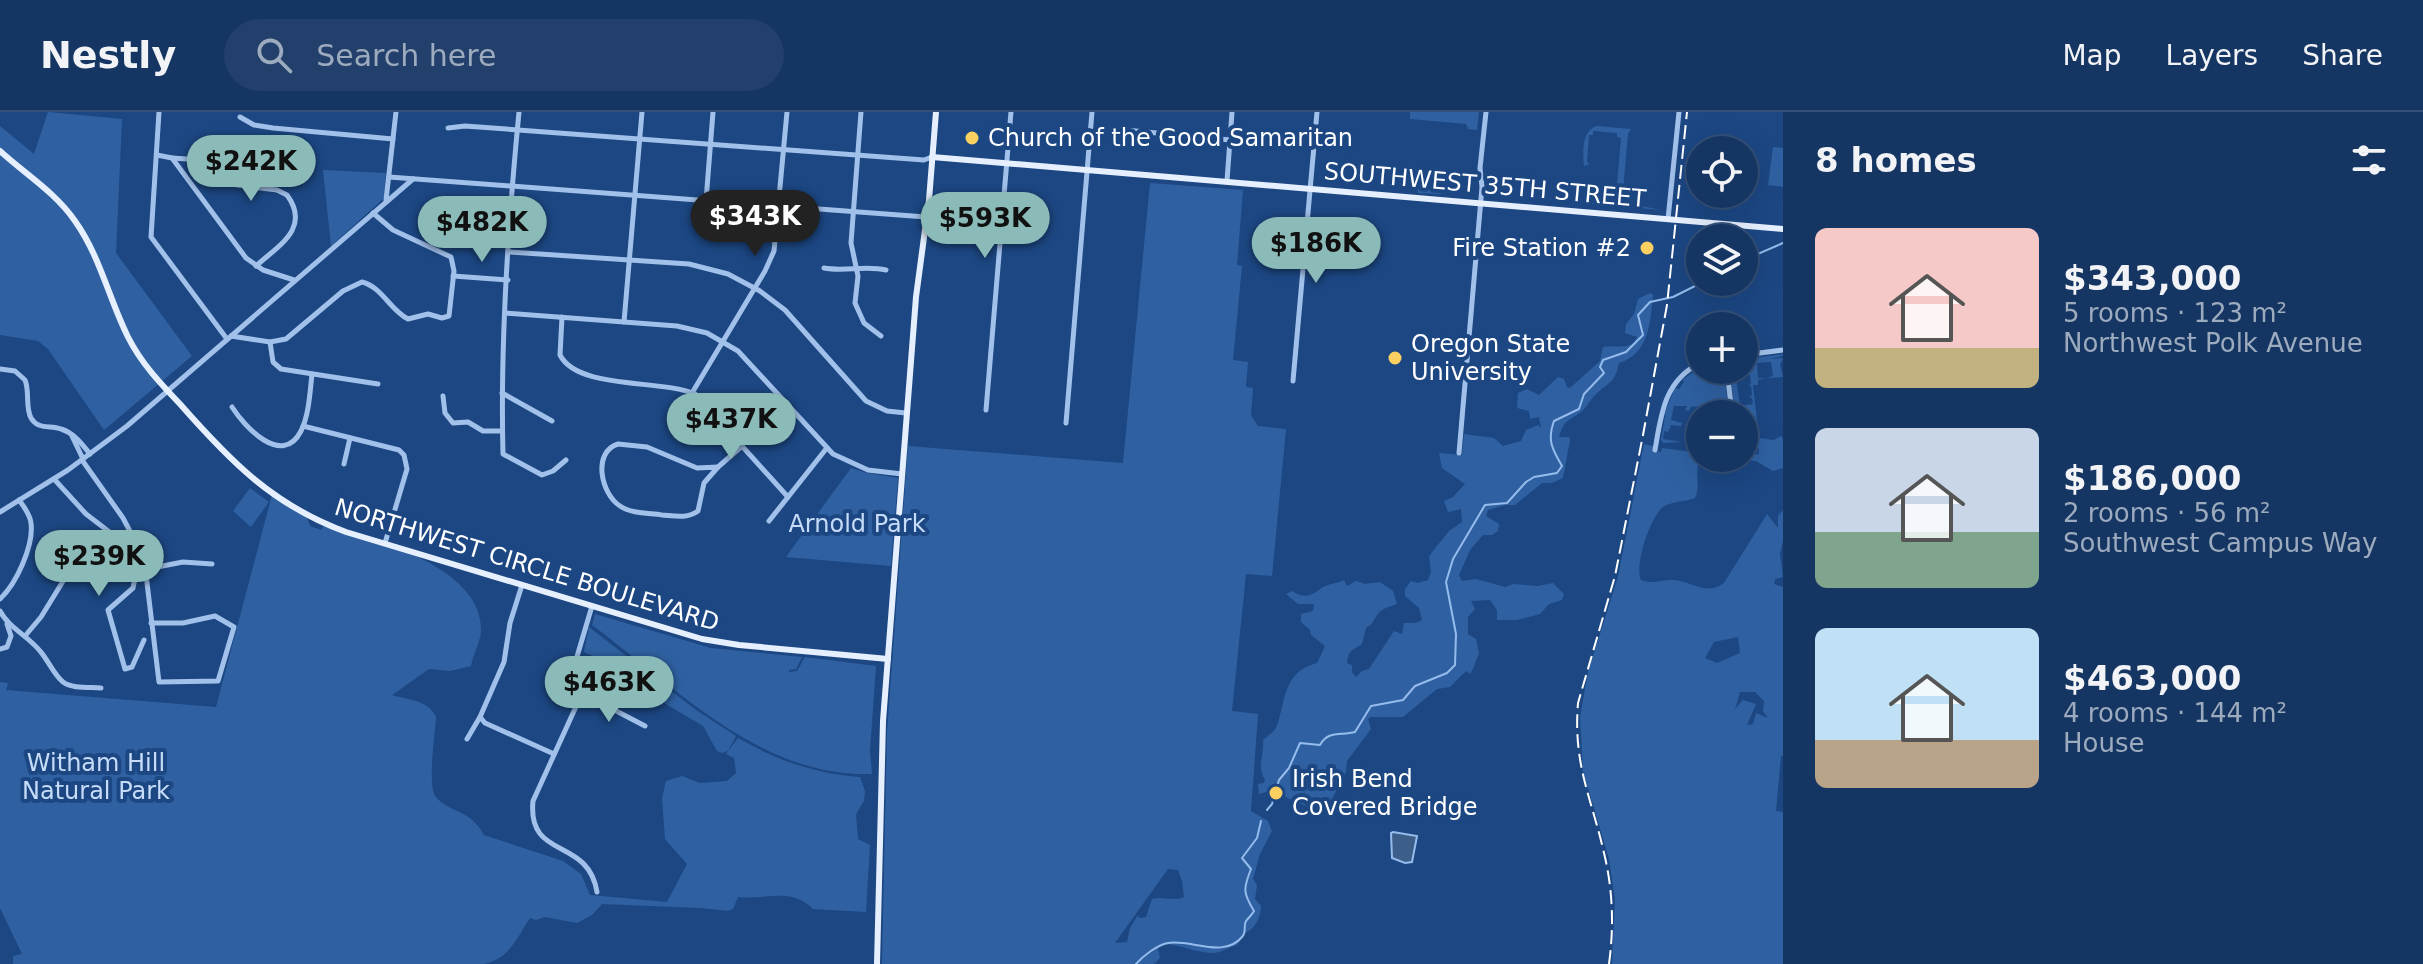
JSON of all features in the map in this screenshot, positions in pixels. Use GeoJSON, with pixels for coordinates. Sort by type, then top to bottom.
{"type":"FeatureCollection","features":[{"type":"Feature","properties":{"kind":"main road"},"geometry":{"type":"LineString","coordinates":[[877,964],[879,807],[888,659],[918,274],[936,112]]}},
{"type":"Feature","properties":{"kind":"main road","name":"NORTHWEST CIRCLE BOULEVARD"},"geometry":{"type":"LineString","coordinates":[[0,151],[50,192],[78,225],[93,251],[134,348],[149,370],[223,453],[266,490],[320,522],[714,641],[888,659]]}},
{"type":"Feature","properties":{"kind":"main road","name":"SOUTHWEST 35TH STREET"},"geometry":{"type":"LineString","coordinates":[[932,157],[1783,229]]}},
{"type":"Feature","properties":{"kind":"street"},"geometry":{"type":"LineString","coordinates":[[159,112],[151,237],[229,338],[270,342],[290,337],[355,284],[367,283],[408,319],[428,314],[447,317],[451,313],[454,264],[449,255],[393,230],[373,213]]}},
{"type":"Feature","properties":{"kind":"street"},"geometry":{"type":"LineString","coordinates":[[386,201],[396,112]]}},
{"type":"Feature","properties":{"kind":"street"},"geometry":{"type":"LineString","coordinates":[[519,112],[505,313],[503,455],[542,475],[553,471],[566,460]]}},
{"type":"Feature","properties":{"kind":"street"},"geometry":{"type":"LineString","coordinates":[[624,322],[642,112]]}},
{"type":"Feature","properties":{"kind":"street"},"geometry":{"type":"LineString","coordinates":[[706,201],[713,112]]}},
{"type":"Feature","properties":{"kind":"street"},"geometry":{"type":"LineString","coordinates":[[692,393],[774,251],[787,112]]}},
{"type":"Feature","properties":{"kind":"street"},"geometry":{"type":"LineString","coordinates":[[861,112],[851,250],[858,280],[855,303],[857,314],[864,323],[881,336]]}},
{"type":"Feature","properties":{"kind":"street"},"geometry":{"type":"LineString","coordinates":[[986,410],[1011,112]]}},
{"type":"Feature","properties":{"kind":"street"},"geometry":{"type":"LineString","coordinates":[[1066,423],[1092,112]]}},
{"type":"Feature","properties":{"kind":"street"},"geometry":{"type":"LineString","coordinates":[[1227,181],[1232,112]]}},
{"type":"Feature","properties":{"kind":"street"},"geometry":{"type":"LineString","coordinates":[[1293,381],[1317,112]]}},
{"type":"Feature","properties":{"kind":"street"},"geometry":{"type":"LineString","coordinates":[[1459,453],[1486,112]]}},
{"type":"Feature","properties":{"kind":"street"},"geometry":{"type":"LineString","coordinates":[[1668,219],[1679,112]]}},
{"type":"Feature","properties":{"kind":"street"},"geometry":{"type":"LineString","coordinates":[[240,117],[254,125],[273,128],[393,139]]}},
{"type":"Feature","properties":{"kind":"street"},"geometry":{"type":"LineString","coordinates":[[448,128],[465,126],[924,160],[932,157]]}},
{"type":"Feature","properties":{"kind":"street"},"geometry":{"type":"LineString","coordinates":[[1125,130],[1230,140]]}},
{"type":"Feature","properties":{"kind":"street"},"geometry":{"type":"LineString","coordinates":[[157,155],[216,161],[237,185],[277,190],[287,195],[295,214],[290,234],[281,247],[256,266]]}},
{"type":"Feature","properties":{"kind":"street"},"geometry":{"type":"LineString","coordinates":[[172,158],[237,248],[256,266],[295,280]]}},
{"type":"Feature","properties":{"kind":"street"},"geometry":{"type":"LineString","coordinates":[[389,177],[926,217]]}},
{"type":"Feature","properties":{"kind":"street"},"geometry":{"type":"LineString","coordinates":[[0,512],[90,454],[168,391],[413,179]]}},
{"type":"Feature","properties":{"kind":"street"},"geometry":{"type":"LineString","coordinates":[[510,252],[697,266],[728,274],[755,287],[785,310],[866,401],[887,411],[906,413]]}},
{"type":"Feature","properties":{"kind":"street"},"geometry":{"type":"LineString","coordinates":[[824,268],[841,271],[868,267],[886,270]]}},
{"type":"Feature","properties":{"kind":"street"},"geometry":{"type":"LineString","coordinates":[[453,276],[508,280]]}},
{"type":"Feature","properties":{"kind":"street"},"geometry":{"type":"LineString","coordinates":[[505,313],[695,329],[738,351],[826,449],[862,468],[902,474]]}},
{"type":"Feature","properties":{"kind":"street"},"geometry":{"type":"LineString","coordinates":[[562,317],[560,355],[563,361],[603,381],[674,387],[692,393],[788,497]]}},
{"type":"Feature","properties":{"kind":"street"},"geometry":{"type":"LineString","coordinates":[[270,342],[276,366],[378,384]]}},
{"type":"Feature","properties":{"kind":"street"},"geometry":{"type":"LineString","coordinates":[[1758,353],[1783,350]]}},
{"type":"Feature","properties":{"kind":"street"},"geometry":{"type":"LineString","coordinates":[[0,369],[15,371],[25,380],[34,422],[63,430],[78,439],[90,454]]}},
{"type":"Feature","properties":{"kind":"street"},"geometry":{"type":"LineString","coordinates":[[1655,450],[1668,393],[1686,373]]}},
{"type":"Feature","properties":{"kind":"street"},"geometry":{"type":"LineString","coordinates":[[232,407],[249,430],[272,444],[283,445],[293,441],[303,426],[312,374]]}},
{"type":"Feature","properties":{"kind":"street"},"geometry":{"type":"LineString","coordinates":[[502,393],[552,421]]}},
{"type":"Feature","properties":{"kind":"street"},"geometry":{"type":"LineString","coordinates":[[443,396],[445,413],[453,423],[468,422],[483,431],[502,431]]}},
{"type":"Feature","properties":{"kind":"street"},"geometry":{"type":"LineString","coordinates":[[303,426],[399,450],[406,458],[407,469],[385,543]]}},
{"type":"Feature","properties":{"kind":"street"},"geometry":{"type":"LineString","coordinates":[[72,436],[82,460],[123,518],[144,558],[147,569],[151,623],[159,682],[218,681],[234,630],[232,625],[215,616],[183,623],[151,623]]}},
{"type":"Feature","properties":{"kind":"street"},"geometry":{"type":"LineString","coordinates":[[344,464],[350,438]]}},
{"type":"Feature","properties":{"kind":"street"},"geometry":{"type":"LineString","coordinates":[[718,467],[697,468],[647,447],[618,444],[605,453],[603,473],[607,491],[621,507],[636,512],[692,516],[698,511],[705,482],[741,447]]}},
{"type":"Feature","properties":{"kind":"street"},"geometry":{"type":"LineString","coordinates":[[769,521],[826,449]]}},
{"type":"Feature","properties":{"kind":"street"},"geometry":{"type":"LineString","coordinates":[[697,468],[705,482]]}},
{"type":"Feature","properties":{"kind":"street"},"geometry":{"type":"LineString","coordinates":[[54,479],[86,514],[112,534],[135,578],[133,588],[108,612],[125,669],[132,667],[144,640]]}},
{"type":"Feature","properties":{"kind":"street"},"geometry":{"type":"LineString","coordinates":[[0,599],[21,568],[31,530],[28,513],[19,500]]}},
{"type":"Feature","properties":{"kind":"street"},"geometry":{"type":"LineString","coordinates":[[147,569],[183,562],[212,564]]}},
{"type":"Feature","properties":{"kind":"street"},"geometry":{"type":"LineString","coordinates":[[25,636],[65,578]]}},
{"type":"Feature","properties":{"kind":"street"},"geometry":{"type":"LineString","coordinates":[[467,739],[504,662],[510,623],[522,585]]}},
{"type":"Feature","properties":{"kind":"street"},"geometry":{"type":"LineString","coordinates":[[592,606],[574,671],[579,700],[533,801],[532,812],[538,833],[547,842],[582,860],[589,868],[597,892]]}},
{"type":"Feature","properties":{"kind":"street"},"geometry":{"type":"LineString","coordinates":[[0,611],[11,632],[7,647],[0,649]]}},
{"type":"Feature","properties":{"kind":"street"},"geometry":{"type":"LineString","coordinates":[[6,623],[38,648],[63,682],[101,688]]}},
{"type":"Feature","properties":{"kind":"street"},"geometry":{"type":"LineString","coordinates":[[579,700],[603,704],[645,726]]}},
{"type":"Feature","properties":{"kind":"street"},"geometry":{"type":"LineString","coordinates":[[480,717],[485,723],[554,754]]}},
{"type":"Feature","properties":{"kind":"green space"},"geometry":{"type":"Polygon","coordinates":[[[48,112],[122,119],[116,253],[192,356],[104,430],[48,349],[38,341],[0,335],[0,126],[34,154],[48,112]]]}},
{"type":"Feature","properties":{"kind":"green space"},"geometry":{"type":"Polygon","coordinates":[[[1410,112],[1479,112],[1477,130],[1468,129],[1466,124],[1410,119],[1410,112]]]}},
{"type":"Feature","properties":{"kind":"green space"},"geometry":{"type":"Polygon","coordinates":[[[1597,126],[1631,129],[1622,202],[1661,210],[1592,204],[1592,201],[1613,202],[1616,197],[1621,138],[1617,137],[1617,133],[1593,131],[1593,135],[1589,135],[1587,162],[1590,164],[1584,166],[1586,137],[1597,126]]]}},
{"type":"Feature","properties":{"kind":"green space"},"geometry":{"type":"Polygon","coordinates":[[[1773,147],[1783,148],[1783,187],[1768,185],[1773,147]]]}},
{"type":"Feature","properties":{"kind":"green space"},"geometry":{"type":"Polygon","coordinates":[[[1404,169],[1413,170],[1414,177],[1425,177],[1425,184],[1442,185],[1441,194],[1418,193],[1417,182],[1405,181],[1404,189],[1399,189],[1404,169]]]}},
{"type":"Feature","properties":{"kind":"green space"},"geometry":{"type":"Polygon","coordinates":[[[323,170],[386,173],[384,198],[331,246],[323,170]]]}},
{"type":"Feature","properties":{"kind":"green space"},"geometry":{"type":"Polygon","coordinates":[[[1150,183],[1243,190],[1237,265],[1242,266],[1233,360],[1248,362],[1246,387],[1253,388],[1251,415],[1258,426],[1286,429],[1272,576],[1246,574],[1232,711],[1258,714],[1251,811],[1268,821],[1272,831],[1260,854],[1253,879],[1257,885],[1255,899],[1261,906],[1259,919],[1244,933],[1237,945],[1213,953],[1163,944],[1158,948],[1160,958],[1154,964],[882,964],[887,733],[908,446],[1123,463],[1150,183]],[[1168,869],[1115,943],[1127,942],[1130,928],[1138,915],[1139,918],[1146,917],[1152,899],[1184,897],[1178,870],[1168,869]]]}},
{"type":"Feature","properties":{"kind":"green space"},"geometry":{"type":"Polygon","coordinates":[[[1650,293],[1653,295],[1651,316],[1643,344],[1637,352],[1619,363],[1612,381],[1561,430],[1559,437],[1569,437],[1570,440],[1563,478],[1542,483],[1515,505],[1488,510],[1486,516],[1499,524],[1498,531],[1483,535],[1470,550],[1459,575],[1462,581],[1476,579],[1505,587],[1553,583],[1564,594],[1562,600],[1549,604],[1540,614],[1517,620],[1497,620],[1497,610],[1490,600],[1471,601],[1475,609],[1468,617],[1468,634],[1476,639],[1479,654],[1472,671],[1470,674],[1466,671],[1450,687],[1437,689],[1403,717],[1368,719],[1371,729],[1347,761],[1346,772],[1333,797],[1348,800],[1349,807],[1332,810],[1310,807],[1290,799],[1277,789],[1259,794],[1258,784],[1265,780],[1261,770],[1263,740],[1277,726],[1292,680],[1306,667],[1317,663],[1325,646],[1301,622],[1301,614],[1313,611],[1314,604],[1298,604],[1286,594],[1292,591],[1309,595],[1344,580],[1347,586],[1356,581],[1365,584],[1380,582],[1393,591],[1397,604],[1379,613],[1366,628],[1362,644],[1348,655],[1347,663],[1352,665],[1356,677],[1369,669],[1394,631],[1402,634],[1404,623],[1422,620],[1419,608],[1405,596],[1405,589],[1411,581],[1418,583],[1428,580],[1431,572],[1429,556],[1449,531],[1462,522],[1461,509],[1448,512],[1444,501],[1453,497],[1465,484],[1442,468],[1439,453],[1462,455],[1464,434],[1494,438],[1503,446],[1521,441],[1526,430],[1538,425],[1541,428],[1539,417],[1530,419],[1529,411],[1517,408],[1518,393],[1527,389],[1539,395],[1558,377],[1564,379],[1570,388],[1600,361],[1603,347],[1634,342],[1637,337],[1625,333],[1626,324],[1634,314],[1638,299],[1650,293]]]}},
{"type":"Feature","properties":{"kind":"green space"},"geometry":{"type":"Polygon","coordinates":[[[1783,354],[1769,359],[1783,358],[1780,365],[1783,377],[1766,378],[1773,376],[1771,362],[1758,363],[1758,357],[1783,354]]]}},
{"type":"Feature","properties":{"kind":"green space"},"geometry":{"type":"Polygon","coordinates":[[[1686,377],[1686,384],[1726,384],[1727,400],[1686,400],[1686,406],[1674,406],[1671,420],[1682,423],[1681,426],[1671,425],[1668,432],[1664,431],[1663,439],[1682,442],[1663,443],[1661,440],[1666,410],[1675,388],[1679,389],[1684,382],[1682,380],[1686,377]]]}},
{"type":"Feature","properties":{"kind":"green space"},"geometry":{"type":"Polygon","coordinates":[[[1732,384],[1737,384],[1739,400],[1733,400],[1732,384]]]}},
{"type":"Feature","properties":{"kind":"green space"},"geometry":{"type":"Polygon","coordinates":[[[1758,384],[1753,385],[1755,400],[1749,397],[1752,395],[1751,386],[1748,385],[1758,384]]]}},
{"type":"Feature","properties":{"kind":"green space"},"geometry":{"type":"Polygon","coordinates":[[[1758,429],[1759,438],[1774,440],[1781,436],[1783,468],[1773,471],[1758,462],[1758,429]]]}},
{"type":"Feature","properties":{"kind":"green space"},"geometry":{"type":"Polygon","coordinates":[[[1644,444],[1653,446],[1653,451],[1661,452],[1662,448],[1686,451],[1686,472],[1698,472],[1698,488],[1695,498],[1667,505],[1658,512],[1641,553],[1641,580],[1674,580],[1705,588],[1717,587],[1724,583],[1767,514],[1778,528],[1778,516],[1783,510],[1780,554],[1783,577],[1775,579],[1774,584],[1783,587],[1783,756],[1776,811],[1783,812],[1783,964],[1612,964],[1615,899],[1609,859],[1583,771],[1580,717],[1588,672],[1618,577],[1644,444]],[[1738,637],[1714,642],[1705,658],[1717,663],[1740,653],[1738,637]],[[1740,692],[1735,709],[1743,700],[1756,704],[1747,725],[1753,724],[1756,713],[1768,718],[1763,711],[1764,701],[1755,692],[1740,692]]]}},
{"type":"Feature","properties":{"kind":"green space","name":"Arnold Park"},"geometry":{"type":"Polygon","coordinates":[[[851,468],[898,478],[891,566],[786,557],[851,468]]]}},
{"type":"Feature","properties":{"kind":"green space"},"geometry":{"type":"Polygon","coordinates":[[[250,488],[269,502],[251,527],[233,511],[250,488]]]}},
{"type":"Feature","properties":{"kind":"green space","name":"Witham Hill Natural Park"},"geometry":{"type":"Polygon","coordinates":[[[272,495],[306,515],[310,526],[321,530],[325,524],[395,547],[421,558],[464,588],[476,608],[481,630],[471,666],[450,671],[429,669],[392,695],[417,702],[433,711],[436,717],[433,791],[442,802],[472,820],[484,835],[563,861],[581,874],[590,895],[667,902],[687,864],[665,839],[662,798],[666,781],[682,776],[700,783],[727,781],[736,773],[734,758],[726,754],[738,738],[797,765],[860,777],[865,791],[864,801],[856,814],[858,839],[870,845],[866,912],[813,909],[805,902],[787,896],[738,897],[733,909],[728,911],[602,904],[592,915],[577,923],[545,917],[530,918],[506,952],[484,964],[13,964],[13,956],[22,954],[0,908],[0,682],[8,683],[6,690],[216,707],[272,495]]]}},
{"type":"Feature","properties":{"kind":"green space"},"geometry":{"type":"Polygon","coordinates":[[[595,614],[711,648],[802,657],[796,669],[789,672],[797,671],[805,657],[876,666],[870,751],[872,774],[831,771],[793,761],[756,745],[687,700],[592,625],[595,614]]]}},
{"type":"Feature","properties":{"kind":"green space"},"geometry":{"type":"Polygon","coordinates":[[[589,627],[696,710],[736,736],[728,751],[717,751],[703,726],[622,678],[607,684],[595,694],[586,693],[583,674],[589,678],[597,675],[601,667],[597,658],[584,652],[589,627]]]}},
{"type":"Feature","properties":{"kind":"shaded area"},"geometry":{"type":"Polygon","coordinates":[[[1393,832],[1417,836],[1412,862],[1392,858],[1393,832]]]}},
{"type":"Feature","properties":{"kind":"waterway"},"geometry":{"type":"LineString","coordinates":[[1758,254],[1783,243]]}},
{"type":"Feature","properties":{"kind":"waterway"},"geometry":{"type":"LineString","coordinates":[[1267,810],[1272,804],[1279,780],[1289,768],[1300,743],[1320,745],[1331,735],[1355,732],[1371,706],[1403,700],[1415,686],[1447,673],[1455,665],[1456,634],[1446,582],[1453,559],[1485,505],[1507,503],[1534,477],[1557,473],[1562,466],[1552,444],[1554,421],[1579,409],[1584,394],[1604,373],[1600,367],[1603,360],[1626,352],[1643,335],[1638,315],[1650,302],[1686,290]]}},
{"type":"Feature","properties":{"kind":"waterway"},"geometry":{"type":"LineString","coordinates":[[1136,964],[1150,951],[1168,943],[1217,948],[1226,947],[1242,937],[1246,921],[1254,911],[1245,891],[1251,869],[1242,858],[1257,838],[1261,821]]}},
{"type":"Feature","properties":{"kind":"railway"},"geometry":{"type":"LineString","coordinates":[[1609,964],[1611,895],[1604,853],[1581,763],[1578,703],[1615,576],[1667,305],[1687,112]]}},
{"type":"Feature","properties":{"kind":"place","name":"Church of the Good Samaritan"},"geometry":{"type":"Point","coordinates":[972,138]}},
{"type":"Feature","properties":{"kind":"place","name":"Fire Station #2"},"geometry":{"type":"Point","coordinates":[1647,248]}},
{"type":"Feature","properties":{"kind":"place","name":"Oregon State University"},"geometry":{"type":"Point","coordinates":[1395,358]}},
{"type":"Feature","properties":{"kind":"place","name":"Irish Bend Covered Bridge"},"geometry":{"type":"Point","coordinates":[1276,793]}}]}
